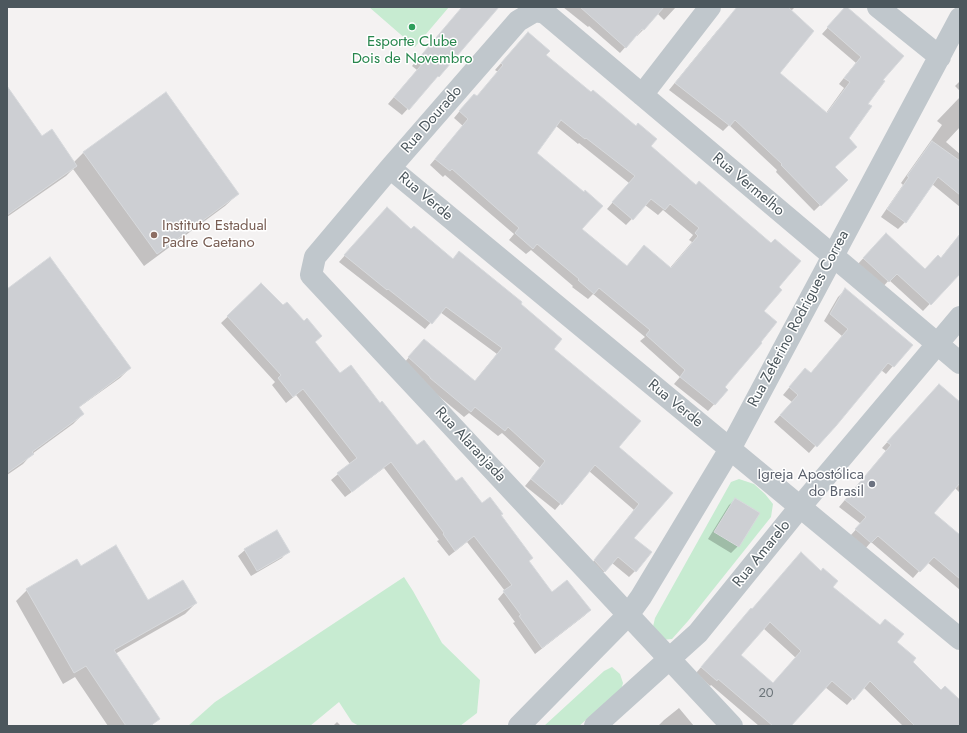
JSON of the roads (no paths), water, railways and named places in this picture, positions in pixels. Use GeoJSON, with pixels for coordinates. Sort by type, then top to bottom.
{"type":"FeatureCollection","features":[{"type":"Feature","properties":{"kind":"street"},"geometry":{"type":"LineString","coordinates":[[642,95],[710,7]]}},
{"type":"Feature","properties":{"kind":"street"},"geometry":{"type":"LineString","coordinates":[[878,7],[940,56]]}},
{"type":"Feature","properties":{"kind":"street","name":"Rua Vermelho"},"geometry":{"type":"LineString","coordinates":[[535,11],[544,13],[960,363]]}},
{"type":"Feature","properties":{"kind":"street","name":"Rua Dourado"},"geometry":{"type":"LineString","coordinates":[[311,275],[316,257],[390,168],[518,20],[535,11]]}},
{"type":"Feature","properties":{"kind":"street","name":"Rua Zeferino Rodrigues Correa"},"geometry":{"type":"LineString","coordinates":[[518,726],[628,615],[641,597],[730,449],[960,18]]}},
{"type":"Feature","properties":{"kind":"street","name":"Rua Verde"},"geometry":{"type":"LineString","coordinates":[[390,168],[960,639]]}},
{"type":"Feature","properties":{"kind":"street","name":"Rua Alaranjada"},"geometry":{"type":"LineString","coordinates":[[311,275],[669,658]]}},
{"type":"Feature","properties":{"kind":"street","name":"Rua Amarelo"},"geometry":{"type":"LineString","coordinates":[[595,726],[698,632],[800,507],[960,317]]}},
{"type":"Feature","properties":{"kind":"street"},"geometry":{"type":"LineString","coordinates":[[669,658],[732,726]]}},
{"type":"Feature","properties":{"kind":"place","name":"Esporte Clube Dois de Novembro"},"geometry":{"type":"Point","coordinates":[412,27]}},
{"type":"Feature","properties":{"kind":"place","name":"Instituto Estadual Padre Caetano"},"geometry":{"type":"Point","coordinates":[154,235]}},
{"type":"Feature","properties":{"kind":"place","name":"Igreja Apostólica do Brasil"},"geometry":{"type":"Point","coordinates":[872,484]}}]}
